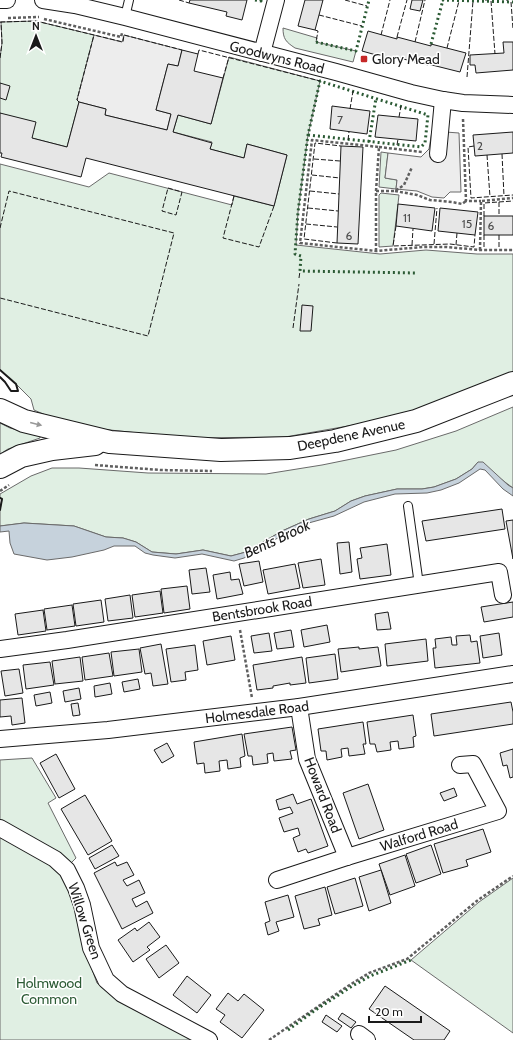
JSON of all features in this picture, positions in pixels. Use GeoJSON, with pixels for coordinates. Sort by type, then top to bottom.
{"type":"FeatureCollection","features":[{"type":"Feature","properties":{"kind":"highway","name":"Deepdene Avenue"},"geometry":{"type":"LineString","coordinates":[[0,410],[24,421],[110,442],[221,450],[290,448],[328,442],[416,421],[513,383]]}},
{"type":"Feature","properties":{"kind":"highway","name":"Deepdene Avenue"},"geometry":{"type":"LineString","coordinates":[[0,467],[21,456],[52,449],[110,442]]}},
{"type":"Feature","properties":{"kind":"street"},"geometry":{"type":"LineString","coordinates":[[0,0],[7,0]]}},
{"type":"Feature","properties":{"kind":"street","name":"Goodwyns Road"},"geometry":{"type":"LineString","coordinates":[[43,0],[76,5],[125,17],[411,93],[463,103],[513,105]]}},
{"type":"Feature","properties":{"kind":"street"},"geometry":{"type":"LineString","coordinates":[[262,53],[276,0]]}},
{"type":"Feature","properties":{"kind":"street"},"geometry":{"type":"LineString","coordinates":[[438,154],[443,100]]}},
{"type":"Feature","properties":{"kind":"street","name":"Bentsbrook Road"},"geometry":{"type":"LineString","coordinates":[[0,649],[67,640],[500,572],[503,595]]}},
{"type":"Feature","properties":{"kind":"street","name":"Holmesdale Road"},"geometry":{"type":"LineString","coordinates":[[0,739],[108,730],[299,707],[513,674]]}},
{"type":"Feature","properties":{"kind":"street","name":"Howard Road"},"geometry":{"type":"LineString","coordinates":[[299,707],[307,759],[348,857]]}},
{"type":"Feature","properties":{"kind":"street","name":"Walford Road"},"geometry":{"type":"LineString","coordinates":[[277,880],[498,811],[473,764],[460,765]]}},
{"type":"Feature","properties":{"kind":"street","name":"Willow Green"},"geometry":{"type":"LineString","coordinates":[[0,828],[56,859],[68,870],[82,905],[91,948],[106,980],[122,994],[209,1040]]}},
{"type":"Feature","properties":{"kind":"lane"},"geometry":{"type":"LineString","coordinates":[[125,17],[129,0]]}},
{"type":"Feature","properties":{"kind":"lane"},"geometry":{"type":"LineString","coordinates":[[408,506],[419,585]]}},
{"type":"Feature","properties":{"kind":"path"},"geometry":{"type":"LineString","coordinates":[[463,103],[466,201]]}},
{"type":"Feature","properties":{"kind":"path"},"geometry":{"type":"LineString","coordinates":[[438,154],[312,140],[300,243],[376,251],[423,247],[513,250]]}},
{"type":"Feature","properties":{"kind":"path"},"geometry":{"type":"LineString","coordinates":[[376,251],[376,191],[379,147]]}},
{"type":"Feature","properties":{"kind":"path"},"geometry":{"type":"LineString","coordinates":[[394,191],[404,185],[412,167]]}},
{"type":"Feature","properties":{"kind":"path"},"geometry":{"type":"LineString","coordinates":[[376,191],[394,191],[417,195],[430,200],[462,204],[466,201],[513,198]]}},
{"type":"Feature","properties":{"kind":"path"},"geometry":{"type":"LineString","coordinates":[[480,250],[481,201]]}},
{"type":"Feature","properties":{"kind":"path"},"geometry":{"type":"LineString","coordinates":[[237,613],[252,698]]}},
{"type":"Feature","properties":{"kind":"path"},"geometry":{"type":"LineString","coordinates":[[269,1040],[369,973],[407,959],[478,900],[513,876]]}},
{"type":"Feature","properties":{"kind":"green space"},"geometry":{"type":"Polygon","coordinates":[[[36,21],[94,35],[77,100],[79,102],[67,147],[32,138],[0,113],[0,58],[2,43],[1,22],[36,21]]]}},
{"type":"Feature","properties":{"kind":"green space"},"geometry":{"type":"Polygon","coordinates":[[[283,28],[317,38],[316,42],[356,51],[353,62],[295,48],[286,40],[283,28]]]}},
{"type":"Feature","properties":{"kind":"green space"},"geometry":{"type":"Polygon","coordinates":[[[229,57],[320,81],[308,135],[298,212],[296,245],[380,254],[426,250],[477,254],[513,254],[513,373],[461,397],[371,422],[285,437],[184,438],[101,429],[57,420],[34,410],[31,399],[0,370],[0,164],[89,187],[109,173],[232,205],[234,196],[274,206],[287,155],[247,144],[244,158],[210,149],[212,142],[173,132],[178,115],[211,124],[229,57]]]}},
{"type":"Feature","properties":{"kind":"green space"},"geometry":{"type":"Polygon","coordinates":[[[381,152],[388,153],[385,178],[397,180],[396,189],[379,187],[381,152]]]}},
{"type":"Feature","properties":{"kind":"green space"},"geometry":{"type":"Polygon","coordinates":[[[381,193],[399,195],[393,246],[379,247],[379,195],[381,193]]]}},
{"type":"Feature","properties":{"kind":"green space"},"geometry":{"type":"Polygon","coordinates":[[[513,407],[513,488],[478,462],[472,469],[456,479],[434,487],[422,489],[397,489],[365,496],[351,501],[335,511],[309,519],[282,531],[246,552],[231,556],[203,550],[176,554],[152,552],[136,542],[123,538],[106,537],[74,526],[24,523],[0,526],[2,499],[0,498],[0,494],[31,476],[52,468],[79,468],[148,473],[266,474],[322,465],[396,450],[456,431],[513,407]]]}},
{"type":"Feature","properties":{"kind":"green space"},"geometry":{"type":"Polygon","coordinates":[[[0,423],[10,428],[40,435],[40,438],[8,449],[0,454],[0,423]]]}},
{"type":"Feature","properties":{"kind":"green space","name":"Holmwood Common"},"geometry":{"type":"Polygon","coordinates":[[[32,758],[56,798],[48,803],[76,858],[60,874],[69,889],[85,950],[97,983],[117,1000],[198,1040],[0,1040],[0,760],[32,758]]]}},
{"type":"Feature","properties":{"kind":"green space"},"geometry":{"type":"Polygon","coordinates":[[[513,878],[513,1033],[411,960],[479,902],[513,878]]]}},
{"type":"Feature","properties":{"kind":"shaded area"},"geometry":{"type":"Polygon","coordinates":[[[94,35],[122,42],[124,35],[182,50],[178,66],[168,64],[156,110],[171,114],[167,130],[105,115],[106,109],[79,102],[77,100],[94,35]]]}},
{"type":"Feature","properties":{"kind":"shaded area"},"geometry":{"type":"Polygon","coordinates":[[[432,131],[459,133],[461,192],[450,192],[444,198],[432,197],[417,191],[396,189],[397,180],[385,178],[388,153],[421,157],[429,149],[432,131]]]}},
{"type":"Feature","properties":{"kind":"shaded area"},"geometry":{"type":"Polygon","coordinates":[[[478,462],[483,462],[513,488],[513,496],[503,489],[485,470],[480,469],[459,483],[441,490],[427,493],[395,494],[364,502],[334,516],[305,524],[287,532],[244,558],[234,561],[202,554],[175,558],[153,555],[145,553],[135,546],[114,546],[104,550],[72,557],[47,560],[14,554],[10,543],[9,531],[0,532],[0,526],[24,523],[74,526],[106,537],[123,538],[136,542],[152,552],[176,554],[203,550],[231,556],[246,552],[282,531],[309,519],[335,511],[351,501],[365,496],[397,489],[422,489],[434,487],[456,479],[472,469],[478,462]]]}},
{"type":"Feature","properties":{"kind":"building"},"geometry":{"type":"Polygon","coordinates":[[[190,0],[247,0],[242,20],[226,16],[227,12],[189,3],[190,0]]]}},
{"type":"Feature","properties":{"kind":"building"},"geometry":{"type":"Polygon","coordinates":[[[305,0],[323,0],[315,30],[298,26],[305,0]]]}},
{"type":"Feature","properties":{"kind":"building"},"geometry":{"type":"Polygon","coordinates":[[[412,0],[423,0],[420,11],[410,9],[412,0]]]}},
{"type":"Feature","properties":{"kind":"building"},"geometry":{"type":"Polygon","coordinates":[[[368,31],[397,39],[397,37],[466,53],[460,72],[395,57],[394,60],[362,51],[368,31]]]}},
{"type":"Feature","properties":{"kind":"building"},"geometry":{"type":"Polygon","coordinates":[[[503,42],[513,42],[513,70],[476,73],[475,65],[470,65],[470,55],[504,53],[503,42]]]}},
{"type":"Feature","properties":{"kind":"building"},"geometry":{"type":"Polygon","coordinates":[[[182,50],[198,54],[194,71],[223,78],[211,124],[178,115],[173,132],[212,143],[210,149],[244,158],[247,144],[287,155],[274,206],[86,158],[81,177],[1,157],[0,113],[36,122],[32,138],[67,147],[79,102],[106,109],[105,115],[167,130],[171,114],[156,110],[168,64],[178,66],[182,50]]]}},
{"type":"Feature","properties":{"kind":"building"},"geometry":{"type":"Polygon","coordinates":[[[0,83],[10,86],[6,100],[0,98],[0,83]]]}},
{"type":"Feature","properties":{"kind":"building"},"geometry":{"type":"Polygon","coordinates":[[[332,106],[370,111],[367,134],[330,129],[332,106]]]}},
{"type":"Feature","properties":{"kind":"building"},"geometry":{"type":"Polygon","coordinates":[[[378,115],[418,119],[416,141],[375,137],[378,115]]]}},
{"type":"Feature","properties":{"kind":"building"},"geometry":{"type":"Polygon","coordinates":[[[513,132],[513,153],[475,156],[473,135],[513,132]]]}},
{"type":"Feature","properties":{"kind":"building"},"geometry":{"type":"Polygon","coordinates":[[[341,146],[363,147],[358,244],[337,243],[341,146]]]}},
{"type":"Feature","properties":{"kind":"building"},"geometry":{"type":"Polygon","coordinates":[[[398,204],[435,208],[432,231],[396,226],[398,204]]]}},
{"type":"Feature","properties":{"kind":"building"},"geometry":{"type":"Polygon","coordinates":[[[440,208],[478,212],[475,235],[438,231],[440,208]]]}},
{"type":"Feature","properties":{"kind":"building"},"geometry":{"type":"Polygon","coordinates":[[[484,216],[513,216],[513,235],[484,235],[484,216]]]}},
{"type":"Feature","properties":{"kind":"building"},"geometry":{"type":"Polygon","coordinates":[[[302,305],[313,306],[311,331],[300,331],[302,305]]]}},
{"type":"Feature","properties":{"kind":"building"},"geometry":{"type":"Polygon","coordinates":[[[502,509],[505,529],[426,541],[422,521],[502,509]]]}},
{"type":"Feature","properties":{"kind":"building"},"geometry":{"type":"Polygon","coordinates":[[[513,520],[513,559],[506,521],[513,520]]]}},
{"type":"Feature","properties":{"kind":"building"},"geometry":{"type":"Polygon","coordinates":[[[349,542],[352,572],[340,574],[337,543],[349,542]]]}},
{"type":"Feature","properties":{"kind":"building"},"geometry":{"type":"Polygon","coordinates":[[[387,544],[391,575],[360,579],[357,559],[362,558],[360,548],[387,544]]]}},
{"type":"Feature","properties":{"kind":"building"},"geometry":{"type":"Polygon","coordinates":[[[321,559],[325,585],[303,588],[298,563],[321,559]]]}},
{"type":"Feature","properties":{"kind":"building"},"geometry":{"type":"Polygon","coordinates":[[[259,561],[263,582],[244,586],[239,564],[259,561]]]}},
{"type":"Feature","properties":{"kind":"building"},"geometry":{"type":"Polygon","coordinates":[[[295,564],[300,588],[268,594],[263,570],[295,564]]]}},
{"type":"Feature","properties":{"kind":"building"},"geometry":{"type":"Polygon","coordinates":[[[206,568],[210,592],[192,594],[189,570],[206,568]]]}},
{"type":"Feature","properties":{"kind":"building"},"geometry":{"type":"Polygon","coordinates":[[[230,572],[231,580],[239,579],[243,594],[217,599],[213,575],[230,572]]]}},
{"type":"Feature","properties":{"kind":"building"},"geometry":{"type":"Polygon","coordinates":[[[187,586],[190,609],[164,613],[161,589],[187,586]]]}},
{"type":"Feature","properties":{"kind":"building"},"geometry":{"type":"Polygon","coordinates":[[[160,591],[163,613],[135,617],[132,595],[160,591]]]}},
{"type":"Feature","properties":{"kind":"building"},"geometry":{"type":"Polygon","coordinates":[[[130,595],[133,618],[108,621],[105,599],[130,595]]]}},
{"type":"Feature","properties":{"kind":"building"},"geometry":{"type":"Polygon","coordinates":[[[101,600],[104,622],[76,626],[73,604],[101,600]]]}},
{"type":"Feature","properties":{"kind":"building"},"geometry":{"type":"Polygon","coordinates":[[[513,602],[513,617],[484,622],[481,607],[513,602]]]}},
{"type":"Feature","properties":{"kind":"building"},"geometry":{"type":"Polygon","coordinates":[[[72,605],[75,626],[47,630],[44,609],[72,605]]]}},
{"type":"Feature","properties":{"kind":"building"},"geometry":{"type":"Polygon","coordinates":[[[43,610],[46,631],[18,635],[15,614],[43,610]]]}},
{"type":"Feature","properties":{"kind":"building"},"geometry":{"type":"Polygon","coordinates":[[[388,612],[391,629],[377,630],[375,614],[388,612]]]}},
{"type":"Feature","properties":{"kind":"building"},"geometry":{"type":"Polygon","coordinates":[[[327,625],[330,642],[304,647],[301,630],[327,625]]]}},
{"type":"Feature","properties":{"kind":"building"},"geometry":{"type":"Polygon","coordinates":[[[291,630],[294,647],[277,649],[274,633],[291,630]]]}},
{"type":"Feature","properties":{"kind":"building"},"geometry":{"type":"Polygon","coordinates":[[[269,633],[272,651],[254,653],[251,636],[269,633]]]}},
{"type":"Feature","properties":{"kind":"building"},"geometry":{"type":"Polygon","coordinates":[[[499,633],[502,655],[483,658],[480,636],[499,633]]]}},
{"type":"Feature","properties":{"kind":"building"},"geometry":{"type":"Polygon","coordinates":[[[470,635],[471,642],[477,641],[480,663],[435,668],[433,648],[436,648],[435,639],[451,637],[452,645],[457,645],[456,636],[470,635]]]}},
{"type":"Feature","properties":{"kind":"building"},"geometry":{"type":"Polygon","coordinates":[[[231,636],[235,660],[207,665],[203,641],[231,636]]]}},
{"type":"Feature","properties":{"kind":"building"},"geometry":{"type":"Polygon","coordinates":[[[426,639],[428,661],[387,666],[385,644],[426,639]]]}},
{"type":"Feature","properties":{"kind":"building"},"geometry":{"type":"Polygon","coordinates":[[[161,644],[168,684],[153,686],[151,673],[145,674],[140,648],[161,644]]]}},
{"type":"Feature","properties":{"kind":"building"},"geometry":{"type":"Polygon","coordinates":[[[195,645],[198,670],[185,672],[186,680],[171,682],[166,649],[195,645]]]}},
{"type":"Feature","properties":{"kind":"building"},"geometry":{"type":"Polygon","coordinates":[[[359,647],[359,649],[378,647],[381,666],[341,672],[338,649],[359,647]]]}},
{"type":"Feature","properties":{"kind":"building"},"geometry":{"type":"Polygon","coordinates":[[[139,649],[142,672],[114,676],[111,652],[139,649]]]}},
{"type":"Feature","properties":{"kind":"building"},"geometry":{"type":"Polygon","coordinates":[[[109,653],[113,676],[85,680],[82,657],[109,653]]]}},
{"type":"Feature","properties":{"kind":"building"},"geometry":{"type":"Polygon","coordinates":[[[335,654],[338,679],[309,683],[306,658],[335,654]]]}},
{"type":"Feature","properties":{"kind":"building"},"geometry":{"type":"Polygon","coordinates":[[[80,657],[83,681],[55,684],[52,661],[80,657]]]}},
{"type":"Feature","properties":{"kind":"building"},"geometry":{"type":"Polygon","coordinates":[[[302,657],[306,683],[290,685],[290,683],[273,686],[273,688],[257,690],[253,665],[302,657]]]}},
{"type":"Feature","properties":{"kind":"building"},"geometry":{"type":"Polygon","coordinates":[[[50,662],[54,685],[26,689],[23,665],[50,662]]]}},
{"type":"Feature","properties":{"kind":"building"},"geometry":{"type":"Polygon","coordinates":[[[19,669],[23,693],[5,696],[1,671],[19,669]]]}},
{"type":"Feature","properties":{"kind":"building"},"geometry":{"type":"Polygon","coordinates":[[[138,679],[140,689],[124,692],[122,682],[138,679]]]}},
{"type":"Feature","properties":{"kind":"building"},"geometry":{"type":"Polygon","coordinates":[[[110,683],[112,694],[95,697],[94,686],[110,683]]]}},
{"type":"Feature","properties":{"kind":"building"},"geometry":{"type":"Polygon","coordinates":[[[79,688],[81,699],[65,702],[63,691],[79,688]]]}},
{"type":"Feature","properties":{"kind":"building"},"geometry":{"type":"Polygon","coordinates":[[[50,692],[52,703],[36,706],[34,695],[50,692]]]}},
{"type":"Feature","properties":{"kind":"building"},"geometry":{"type":"Polygon","coordinates":[[[22,698],[25,723],[12,725],[11,716],[0,717],[0,700],[22,698]]]}},
{"type":"Feature","properties":{"kind":"building"},"geometry":{"type":"Polygon","coordinates":[[[511,702],[513,724],[434,736],[431,714],[511,702]]]}},
{"type":"Feature","properties":{"kind":"building"},"geometry":{"type":"Polygon","coordinates":[[[78,703],[80,715],[73,716],[71,704],[78,703]]]}},
{"type":"Feature","properties":{"kind":"building"},"geometry":{"type":"Polygon","coordinates":[[[413,715],[416,736],[413,737],[414,747],[399,749],[398,741],[390,742],[391,750],[377,752],[375,744],[370,744],[367,722],[413,715]]]}},
{"type":"Feature","properties":{"kind":"building"},"geometry":{"type":"Polygon","coordinates":[[[363,722],[366,744],[363,744],[365,754],[349,756],[348,748],[341,749],[342,757],[327,760],[326,751],[321,751],[318,729],[363,722]]]}},
{"type":"Feature","properties":{"kind":"building"},"geometry":{"type":"Polygon","coordinates":[[[292,727],[296,750],[290,751],[292,759],[274,761],[273,753],[267,754],[268,763],[253,765],[252,756],[248,756],[244,734],[292,727]]]}},
{"type":"Feature","properties":{"kind":"building"},"geometry":{"type":"Polygon","coordinates":[[[242,734],[245,756],[240,758],[241,767],[228,769],[227,760],[219,761],[220,771],[205,773],[204,763],[197,764],[194,742],[242,734]]]}},
{"type":"Feature","properties":{"kind":"building"},"geometry":{"type":"Polygon","coordinates":[[[167,743],[174,756],[162,763],[154,750],[167,743]]]}},
{"type":"Feature","properties":{"kind":"building"},"geometry":{"type":"Polygon","coordinates":[[[513,749],[513,777],[510,778],[507,765],[503,766],[500,753],[513,749]]]}},
{"type":"Feature","properties":{"kind":"building"},"geometry":{"type":"Polygon","coordinates":[[[56,754],[75,789],[59,798],[40,763],[56,754]]]}},
{"type":"Feature","properties":{"kind":"building"},"geometry":{"type":"Polygon","coordinates":[[[368,784],[384,830],[359,839],[343,793],[368,784]]]}},
{"type":"Feature","properties":{"kind":"building"},"geometry":{"type":"Polygon","coordinates":[[[454,788],[457,796],[444,801],[440,793],[454,788]]]}},
{"type":"Feature","properties":{"kind":"building"},"geometry":{"type":"Polygon","coordinates":[[[293,794],[297,804],[311,799],[328,846],[308,853],[306,849],[298,852],[293,838],[300,835],[298,828],[284,832],[279,818],[293,813],[290,807],[279,810],[276,800],[293,794]]]}},
{"type":"Feature","properties":{"kind":"building"},"geometry":{"type":"Polygon","coordinates":[[[85,795],[112,841],[88,855],[61,809],[85,795]]]}},
{"type":"Feature","properties":{"kind":"building"},"geometry":{"type":"Polygon","coordinates":[[[483,829],[491,852],[466,860],[468,866],[443,873],[434,844],[483,829]]]}},
{"type":"Feature","properties":{"kind":"building"},"geometry":{"type":"Polygon","coordinates":[[[112,845],[119,856],[95,869],[89,858],[112,845]]]}},
{"type":"Feature","properties":{"kind":"building"},"geometry":{"type":"Polygon","coordinates":[[[431,845],[441,874],[416,883],[406,854],[431,845]]]}},
{"type":"Feature","properties":{"kind":"building"},"geometry":{"type":"Polygon","coordinates":[[[405,855],[415,886],[390,895],[379,864],[405,855]]]}},
{"type":"Feature","properties":{"kind":"building"},"geometry":{"type":"Polygon","coordinates":[[[115,862],[117,866],[127,862],[134,875],[123,880],[127,886],[139,880],[145,893],[132,899],[136,907],[147,901],[153,913],[122,929],[94,873],[115,862]]]}},
{"type":"Feature","properties":{"kind":"building"},"geometry":{"type":"Polygon","coordinates":[[[381,870],[391,903],[369,911],[359,877],[381,870]]]}},
{"type":"Feature","properties":{"kind":"building"},"geometry":{"type":"Polygon","coordinates":[[[355,878],[363,906],[335,914],[327,887],[355,878]]]}},
{"type":"Feature","properties":{"kind":"building"},"geometry":{"type":"Polygon","coordinates":[[[325,887],[332,915],[318,919],[320,925],[304,929],[295,896],[325,887]]]}},
{"type":"Feature","properties":{"kind":"building"},"geometry":{"type":"Polygon","coordinates":[[[288,895],[294,917],[276,922],[279,931],[268,935],[265,923],[270,921],[265,902],[288,895]]]}},
{"type":"Feature","properties":{"kind":"building"},"geometry":{"type":"Polygon","coordinates":[[[149,922],[160,937],[147,947],[150,950],[133,962],[118,940],[135,928],[137,931],[149,922]]]}},
{"type":"Feature","properties":{"kind":"building"},"geometry":{"type":"Polygon","coordinates":[[[166,945],[179,963],[159,978],[146,959],[166,945]]]}},
{"type":"Feature","properties":{"kind":"building"},"geometry":{"type":"Polygon","coordinates":[[[187,976],[211,995],[197,1013],[173,995],[187,976]]]}},
{"type":"Feature","properties":{"kind":"building"},"geometry":{"type":"Polygon","coordinates":[[[385,986],[450,1031],[444,1040],[414,1040],[369,1009],[385,986]]]}},
{"type":"Feature","properties":{"kind":"building"},"geometry":{"type":"Polygon","coordinates":[[[228,993],[238,1001],[244,994],[264,1010],[242,1038],[220,1022],[225,1015],[216,1009],[228,993]]]}},
{"type":"Feature","properties":{"kind":"building"},"geometry":{"type":"Polygon","coordinates":[[[342,1013],[356,1022],[351,1028],[338,1019],[342,1013]]]}},
{"type":"Feature","properties":{"kind":"building"},"geometry":{"type":"Polygon","coordinates":[[[326,1015],[342,1026],[337,1032],[322,1022],[326,1015]]]}},
{"type":"Feature","properties":{"kind":"hedge"},"geometry":{"type":"LineString","coordinates":[[255,0],[261,0]]}},
{"type":"Feature","properties":{"kind":"hedge"},"geometry":{"type":"LineString","coordinates":[[316,42],[356,51],[369,0]]}},
{"type":"Feature","properties":{"kind":"hedge"},"geometry":{"type":"LineString","coordinates":[[442,0],[513,2]]}},
{"type":"Feature","properties":{"kind":"hedge"},"geometry":{"type":"LineString","coordinates":[[431,44],[443,0]]}},
{"type":"Feature","properties":{"kind":"hedge"},"geometry":{"type":"LineString","coordinates":[[308,135],[421,147],[425,143],[428,115],[320,81],[308,135],[298,212],[295,254],[301,256],[300,271],[417,273]]}},
{"type":"Feature","properties":{"kind":"hedge"},"geometry":{"type":"LineString","coordinates":[[369,142],[376,98]]}},
{"type":"Feature","properties":{"kind":"hedge"},"geometry":{"type":"LineString","coordinates":[[288,1030],[314,1011],[370,976],[411,960]]}},
{"type":"Feature","properties":{"kind":"fence"},"geometry":{"type":"LineString","coordinates":[[179,0],[189,3]]}},
{"type":"Feature","properties":{"kind":"fence"},"geometry":{"type":"LineString","coordinates":[[345,0],[367,6]]}},
{"type":"Feature","properties":{"kind":"fence"},"geometry":{"type":"LineString","coordinates":[[381,35],[390,0]]}},
{"type":"Feature","properties":{"kind":"fence"},"geometry":{"type":"LineString","coordinates":[[397,37],[407,0]]}},
{"type":"Feature","properties":{"kind":"fence"},"geometry":{"type":"LineString","coordinates":[[415,42],[425,0]]}},
{"type":"Feature","properties":{"kind":"fence"},"geometry":{"type":"LineString","coordinates":[[447,48],[459,1]]}},
{"type":"Feature","properties":{"kind":"fence"},"geometry":{"type":"LineString","coordinates":[[467,77],[473,1]]}},
{"type":"Feature","properties":{"kind":"fence"},"geometry":{"type":"LineString","coordinates":[[491,1],[495,54]]}},
{"type":"Feature","properties":{"kind":"fence"},"geometry":{"type":"LineString","coordinates":[[511,2],[513,29]]}},
{"type":"Feature","properties":{"kind":"fence"},"geometry":{"type":"LineString","coordinates":[[319,15],[362,26]]}},
{"type":"Feature","properties":{"kind":"fence"},"geometry":{"type":"LineString","coordinates":[[0,22],[36,21],[123,42],[124,35],[182,50]]}},
{"type":"Feature","properties":{"kind":"fence"},"geometry":{"type":"LineString","coordinates":[[0,58],[2,43],[1,22]]}},
{"type":"Feature","properties":{"kind":"fence"},"geometry":{"type":"LineString","coordinates":[[315,30],[318,31],[316,42]]}},
{"type":"Feature","properties":{"kind":"fence"},"geometry":{"type":"LineString","coordinates":[[79,102],[77,100],[94,35]]}},
{"type":"Feature","properties":{"kind":"fence"},"geometry":{"type":"LineString","coordinates":[[198,54],[199,50],[320,81]]}},
{"type":"Feature","properties":{"kind":"fence"},"geometry":{"type":"LineString","coordinates":[[223,78],[229,57]]}},
{"type":"Feature","properties":{"kind":"fence"},"geometry":{"type":"LineString","coordinates":[[350,109],[353,91]]}},
{"type":"Feature","properties":{"kind":"fence"},"geometry":{"type":"LineString","coordinates":[[399,117],[401,106]]}},
{"type":"Feature","properties":{"kind":"fence"},"geometry":{"type":"LineString","coordinates":[[348,140],[349,132]]}},
{"type":"Feature","properties":{"kind":"fence"},"geometry":{"type":"LineString","coordinates":[[397,145],[398,139]]}},
{"type":"Feature","properties":{"kind":"fence"},"geometry":{"type":"LineString","coordinates":[[337,243],[304,239],[315,143],[341,146]]}},
{"type":"Feature","properties":{"kind":"fence"},"geometry":{"type":"LineString","coordinates":[[474,146],[468,147],[471,198],[513,195]]}},
{"type":"Feature","properties":{"kind":"fence"},"geometry":{"type":"LineString","coordinates":[[502,154],[504,196]]}},
{"type":"Feature","properties":{"kind":"fence"},"geometry":{"type":"LineString","coordinates":[[487,155],[490,197]]}},
{"type":"Feature","properties":{"kind":"fence"},"geometry":{"type":"LineString","coordinates":[[314,159],[340,161]]}},
{"type":"Feature","properties":{"kind":"fence"},"geometry":{"type":"LineString","coordinates":[[312,175],[340,178]]}},
{"type":"Feature","properties":{"kind":"fence"},"geometry":{"type":"LineString","coordinates":[[168,188],[182,192],[176,215],[162,211],[168,188]]}},
{"type":"Feature","properties":{"kind":"fence"},"geometry":{"type":"LineString","coordinates":[[0,228],[9,191],[174,233],[148,336],[0,298]]}},
{"type":"Feature","properties":{"kind":"fence"},"geometry":{"type":"LineString","coordinates":[[310,191],[339,194]]}},
{"type":"Feature","properties":{"kind":"fence"},"geometry":{"type":"LineString","coordinates":[[234,196],[223,238],[259,247],[274,206]]}},
{"type":"Feature","properties":{"kind":"fence"},"geometry":{"type":"LineString","coordinates":[[484,216],[484,203],[513,201]]}},
{"type":"Feature","properties":{"kind":"fence"},"geometry":{"type":"LineString","coordinates":[[499,202],[499,216]]}},
{"type":"Feature","properties":{"kind":"fence"},"geometry":{"type":"LineString","coordinates":[[308,208],[338,211]]}},
{"type":"Feature","properties":{"kind":"fence"},"geometry":{"type":"LineString","coordinates":[[434,244],[437,208]]}},
{"type":"Feature","properties":{"kind":"fence"},"geometry":{"type":"LineString","coordinates":[[306,224],[337,227]]}},
{"type":"Feature","properties":{"kind":"fence"},"geometry":{"type":"LineString","coordinates":[[396,226],[393,246],[450,244],[474,247],[475,235]]}},
{"type":"Feature","properties":{"kind":"fence"},"geometry":{"type":"LineString","coordinates":[[412,245],[413,229]]}},
{"type":"Feature","properties":{"kind":"fence"},"geometry":{"type":"LineString","coordinates":[[456,245],[457,233]]}},
{"type":"Feature","properties":{"kind":"fence"},"geometry":{"type":"LineString","coordinates":[[484,235],[484,247]]}},
{"type":"Feature","properties":{"kind":"fence"},"geometry":{"type":"LineString","coordinates":[[499,235],[499,247]]}},
{"type":"Feature","properties":{"kind":"fence"},"geometry":{"type":"LineString","coordinates":[[299,278],[300,271]]}},
{"type":"Feature","properties":{"kind":"fence"},"geometry":{"type":"LineString","coordinates":[[293,328],[299,284]]}},
{"type":"Feature","properties":{"kind":"wall"},"geometry":{"type":"LineString","coordinates":[[0,370],[16,384],[18,391],[11,391],[0,377]]}},
{"type":"Feature","properties":{"kind":"wall"},"geometry":{"type":"LineString","coordinates":[[0,498],[2,499],[0,510]]}},
{"type":"Feature","properties":{"kind":"place","name":"Glory Mead"},"geometry":{"type":"Point","coordinates":[364,59]}},
{"type":"Feature","properties":{"kind":"water label","name":"Bents Brook"},"geometry":{"type":"Point","coordinates":[277,539]}}]}
